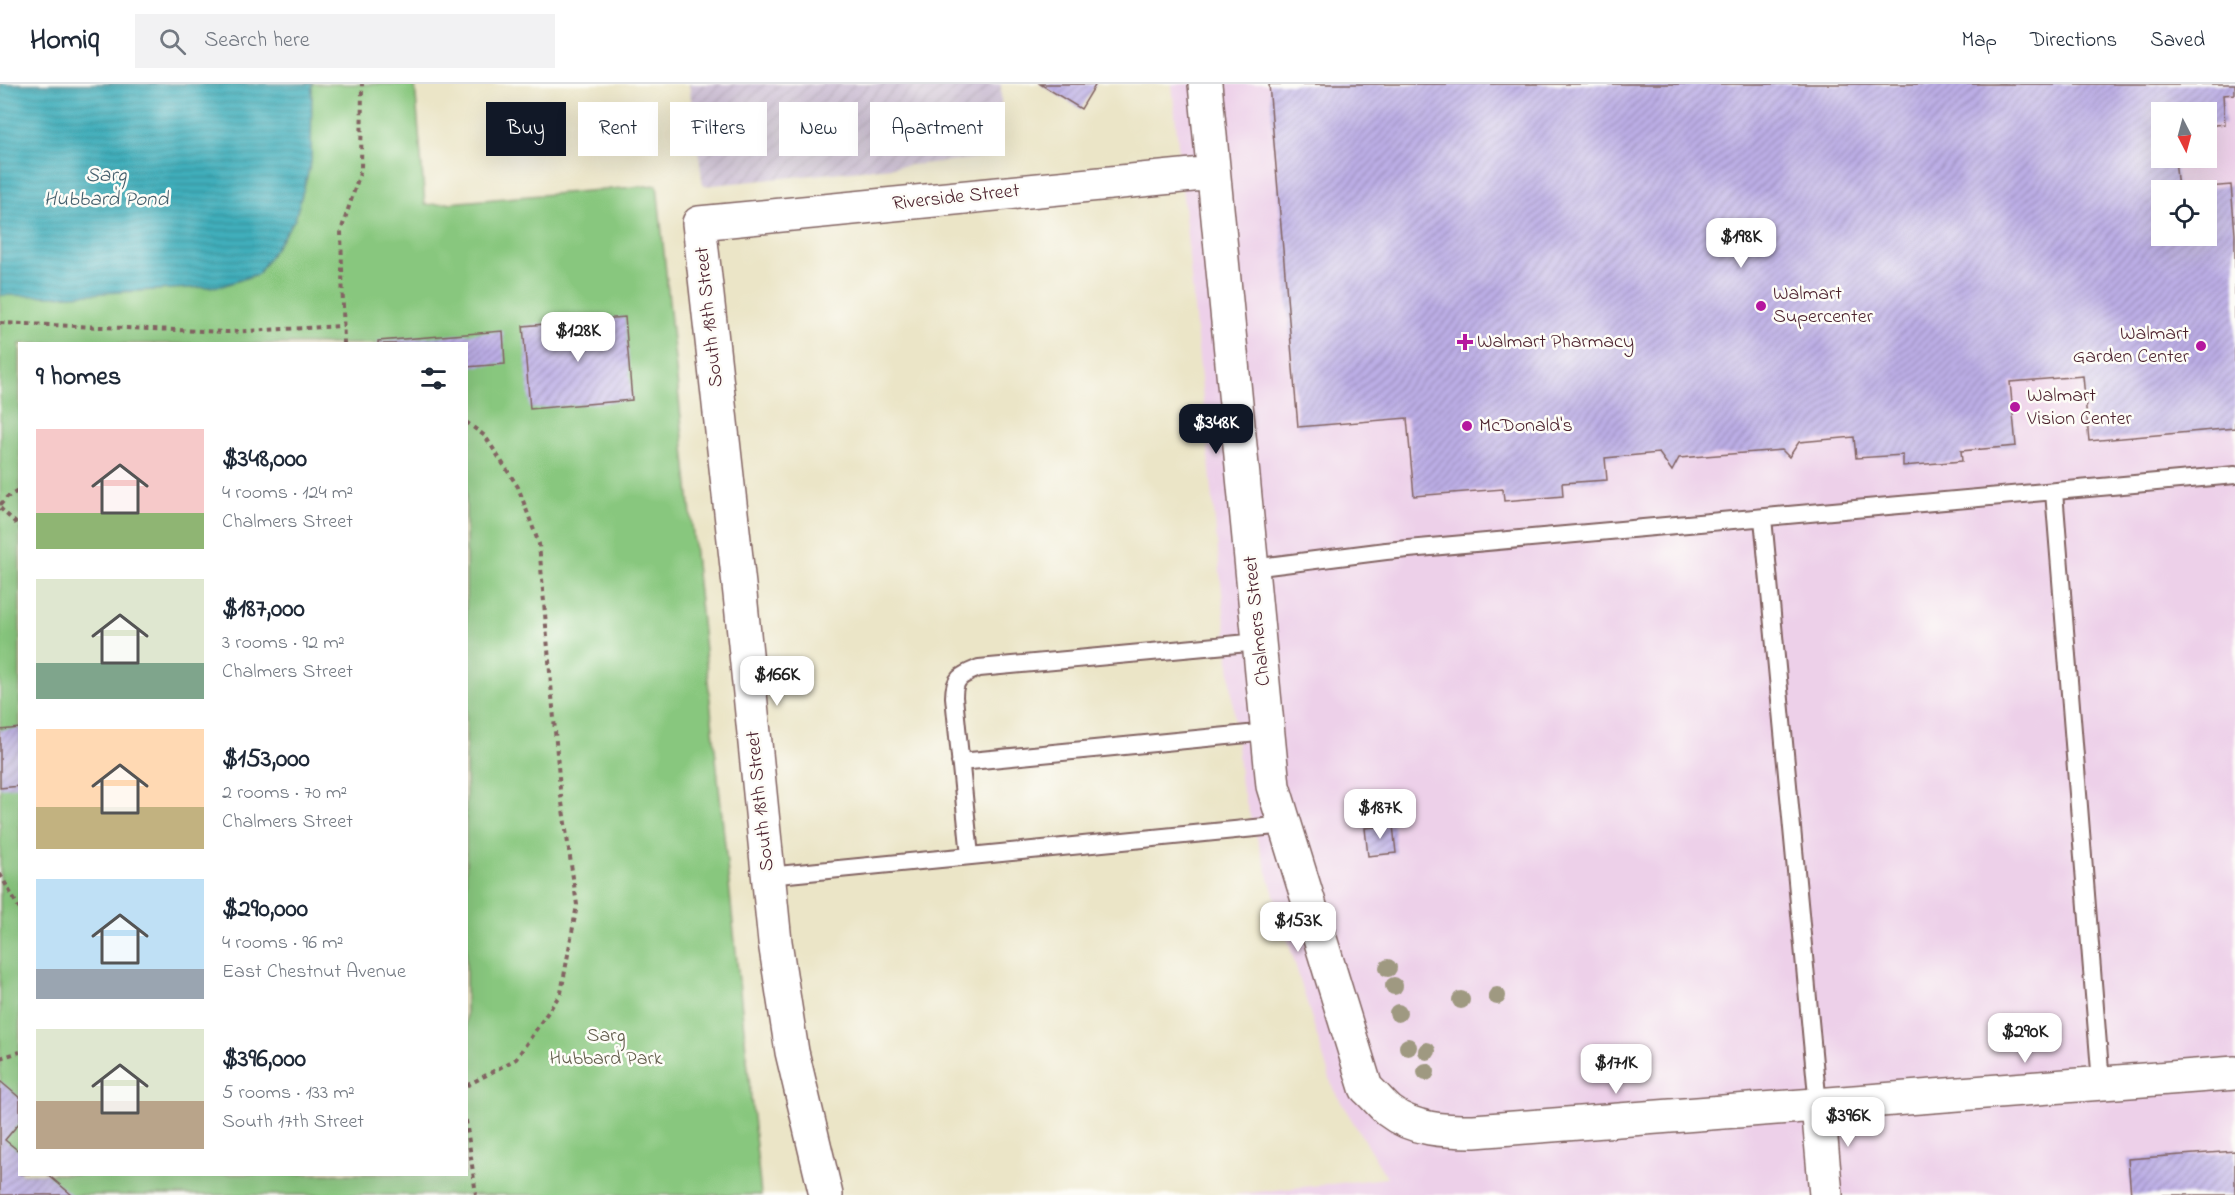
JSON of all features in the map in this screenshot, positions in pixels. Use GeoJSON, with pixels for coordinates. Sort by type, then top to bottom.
{"type":"FeatureCollection","features":[{"type":"Feature","properties":{"kind":"street","name":"Chalmers Street"},"geometry":{"type":"LineString","coordinates":[[1205,84],[1273,786],[1366,1088],[1390,1112],[1411,1123],[1440,1131],[1474,1131],[2235,1073]]}},
{"type":"Feature","properties":{"kind":"street","name":"Riverside Street"},"geometry":{"type":"LineString","coordinates":[[699,223],[1213,173]]}},
{"type":"Feature","properties":{"kind":"street","name":"South 18th Street"},"geometry":{"type":"LineString","coordinates":[[699,223],[775,942],[792,1052],[826,1195]]}},
{"type":"Feature","properties":{"kind":"street"},"geometry":{"type":"LineString","coordinates":[[1818,1106],[1826,1195]]}},
{"type":"Feature","properties":{"kind":"lane"},"geometry":{"type":"LineString","coordinates":[[1252,568],[1386,551],[2235,475]]}},
{"type":"Feature","properties":{"kind":"lane"},"geometry":{"type":"LineString","coordinates":[[2054,492],[2101,1083]]}},
{"type":"Feature","properties":{"kind":"lane"},"geometry":{"type":"LineString","coordinates":[[1763,518],[1818,1106]]}},
{"type":"Feature","properties":{"kind":"lane"},"geometry":{"type":"LineString","coordinates":[[970,856],[954,686],[961,676],[979,668],[1259,642]]}},
{"type":"Feature","properties":{"kind":"lane"},"geometry":{"type":"LineString","coordinates":[[960,762],[1268,732]]}},
{"type":"Feature","properties":{"kind":"lane"},"geometry":{"type":"LineString","coordinates":[[768,876],[1285,825]]}},
{"type":"Feature","properties":{"kind":"path"},"geometry":{"type":"LineString","coordinates":[[344,342],[341,231],[361,170],[362,84]]}},
{"type":"Feature","properties":{"kind":"path"},"geometry":{"type":"LineString","coordinates":[[0,323],[227,332],[343,326]]}},
{"type":"Feature","properties":{"kind":"path"},"geometry":{"type":"LineString","coordinates":[[468,423],[485,436],[518,487],[539,544],[560,789],[577,905],[561,993],[516,1059],[468,1085]]}},
{"type":"Feature","properties":{"kind":"path"},"geometry":{"type":"LineString","coordinates":[[18,491],[7,497],[0,507],[18,525]]}},
{"type":"Feature","properties":{"kind":"path"},"geometry":{"type":"LineString","coordinates":[[0,874],[18,906]]}},
{"type":"Feature","properties":{"kind":"path"},"geometry":{"type":"LineString","coordinates":[[0,1058],[18,1053]]}},
{"type":"Feature","properties":{"kind":"path"},"geometry":{"type":"LineString","coordinates":[[468,1135],[476,1195]]}},
{"type":"Feature","properties":{"kind":"shaded area"},"geometry":{"type":"Polygon","coordinates":[[[689,84],[1001,84],[1001,102],[870,102],[870,156],[1001,156],[703,186],[699,156],[767,156],[767,102],[691,102],[689,84]]]}},
{"type":"Feature","properties":{"kind":"shaded area"},"geometry":{"type":"Polygon","coordinates":[[[1172,84],[2235,84],[2235,1195],[1228,1195],[1387,1178],[1333,1089],[1241,786],[1172,84]]]}},
{"type":"Feature","properties":{"kind":"green space","name":"Sarg Hubbard Park"},"geometry":{"type":"Polygon","coordinates":[[[0,84],[415,84],[425,205],[657,185],[761,1195],[0,1195],[0,84]]]}},
{"type":"Feature","properties":{"kind":"water","name":"Sarg Hubbard Pond"},"geometry":{"type":"Polygon","coordinates":[[[0,84],[312,84],[311,163],[295,219],[258,274],[222,286],[54,296],[0,295],[0,84]]]}},
{"type":"Feature","properties":{"kind":"building"},"geometry":{"type":"Polygon","coordinates":[[[1040,84],[1096,84],[1081,109],[1040,84]]]}},
{"type":"Feature","properties":{"kind":"building","name":"Walmart Supercenter"},"geometry":{"type":"Polygon","coordinates":[[[1269,84],[2235,84],[2235,94],[2223,95],[2225,124],[2217,125],[2217,102],[2151,102],[2151,168],[2176,168],[2177,180],[2151,180],[2151,246],[2217,246],[2217,186],[2231,185],[2235,234],[2235,428],[2089,441],[2083,376],[2010,382],[2016,446],[1961,451],[1962,461],[1903,466],[1903,455],[1856,458],[1854,437],[1799,442],[1789,457],[1782,450],[1679,458],[1672,471],[1659,453],[1605,458],[1607,480],[1562,483],[1563,496],[1504,501],[1503,489],[1414,496],[1407,418],[1298,427],[1269,84]]]}},
{"type":"Feature","properties":{"kind":"building"},"geometry":{"type":"Polygon","coordinates":[[[625,317],[632,400],[530,409],[523,326],[625,317]]]}},
{"type":"Feature","properties":{"kind":"building"},"geometry":{"type":"Polygon","coordinates":[[[503,331],[505,364],[468,367],[468,342],[378,341],[503,331]]]}},
{"type":"Feature","properties":{"kind":"building"},"geometry":{"type":"Polygon","coordinates":[[[18,728],[18,786],[0,788],[0,730],[18,728]]]}},
{"type":"Feature","properties":{"kind":"building"},"geometry":{"type":"Polygon","coordinates":[[[1393,825],[1396,853],[1368,856],[1365,828],[1393,825]]]}},
{"type":"Feature","properties":{"kind":"building"},"geometry":{"type":"Polygon","coordinates":[[[0,1081],[18,1096],[18,1124],[5,1140],[18,1150],[18,1176],[49,1176],[72,1195],[0,1195],[0,1081]]]}},
{"type":"Feature","properties":{"kind":"building"},"geometry":{"type":"Polygon","coordinates":[[[2235,1151],[2235,1195],[2131,1195],[2128,1159],[2235,1151]]]}},
{"type":"Feature","properties":{"kind":"place","name":"Walmart Supercenter"},"geometry":{"type":"Point","coordinates":[1761,306]}},
{"type":"Feature","properties":{"kind":"place","name":"Walmart Pharmacy"},"geometry":{"type":"Point","coordinates":[1465,342]}},
{"type":"Feature","properties":{"kind":"place","name":"Walmart Garden Center"},"geometry":{"type":"Point","coordinates":[2201,346]}},
{"type":"Feature","properties":{"kind":"place","name":"Walmart Vision Center"},"geometry":{"type":"Point","coordinates":[2015,407]}},
{"type":"Feature","properties":{"kind":"place","name":"McDonald's"},"geometry":{"type":"Point","coordinates":[1467,426]}}]}
